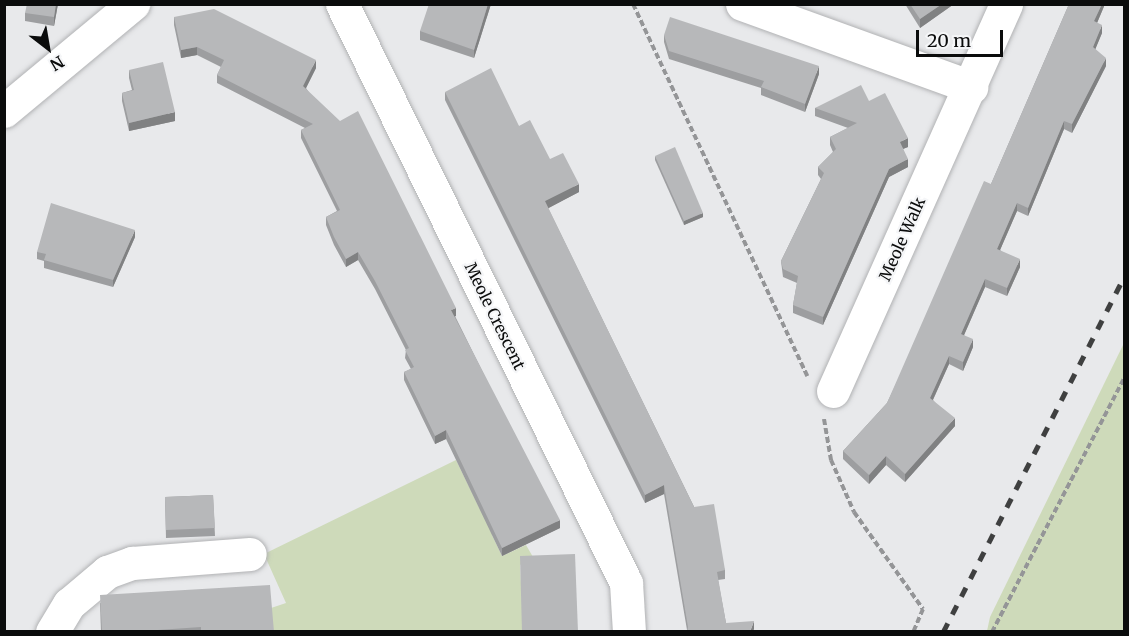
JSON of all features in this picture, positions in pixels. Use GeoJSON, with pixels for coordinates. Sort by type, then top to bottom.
{"type":"FeatureCollection","features":[{"type":"Feature","properties":{"kind":"street"},"geometry":{"type":"LineString","coordinates":[[4,111],[133,4]]}},
{"type":"Feature","properties":{"kind":"street","name":"Meole Crescent"},"geometry":{"type":"LineString","coordinates":[[342,4],[626,583],[629,632]]}},
{"type":"Feature","properties":{"kind":"street"},"geometry":{"type":"LineString","coordinates":[[742,4],[971,87]]}},
{"type":"Feature","properties":{"kind":"street","name":"Meole Walk"},"geometry":{"type":"LineString","coordinates":[[822,394],[971,87],[1006,4]]}},
{"type":"Feature","properties":{"kind":"street"},"geometry":{"type":"LineString","coordinates":[[52,632],[69,604],[107,572],[132,563],[250,554]]}},
{"type":"Feature","properties":{"kind":"path"},"geometry":{"type":"LineString","coordinates":[[633,4],[822,394],[831,460],[854,512],[923,609],[913,632]]}},
{"type":"Feature","properties":{"kind":"path"},"geometry":{"type":"LineString","coordinates":[[992,632],[1125,378]]}},
{"type":"Feature","properties":{"kind":"green space"},"geometry":{"type":"Polygon","coordinates":[[[1124,343],[1124,631],[987,631],[990,617],[1124,343]]]}},
{"type":"Feature","properties":{"kind":"green space"},"geometry":{"type":"Polygon","coordinates":[[[456,460],[479,507],[513,525],[492,535],[502,556],[526,545],[533,557],[520,565],[522,602],[540,631],[273,631],[271,608],[286,603],[264,554],[456,460]]]}},
{"type":"Feature","properties":{"kind":"building"},"geometry":{"type":"Polygon","coordinates":[[[27,4],[56,4],[54,17],[25,13],[27,4]]]}},
{"type":"Feature","properties":{"kind":"building"},"geometry":{"type":"Polygon","coordinates":[[[429,4],[488,4],[474,50],[420,31],[429,4]]]}},
{"type":"Feature","properties":{"kind":"building"},"geometry":{"type":"Polygon","coordinates":[[[910,4],[942,4],[920,19],[910,4]]]}},
{"type":"Feature","properties":{"kind":"building"},"geometry":{"type":"Polygon","coordinates":[[[1069,4],[1102,4],[1094,21],[1102,25],[1093,47],[1106,58],[1072,124],[1064,121],[1028,208],[1017,203],[997,249],[1020,259],[1007,288],[985,279],[961,334],[973,339],[963,362],[949,356],[930,398],[955,418],[905,474],[886,456],[869,475],[843,451],[887,403],[984,181],[991,184],[1069,4]]]}},
{"type":"Feature","properties":{"kind":"building"},"geometry":{"type":"Polygon","coordinates":[[[214,9],[316,60],[303,86],[340,121],[358,111],[456,308],[451,310],[560,520],[502,548],[446,430],[435,436],[404,372],[414,367],[405,350],[409,348],[375,281],[358,252],[346,259],[334,237],[326,217],[340,210],[301,130],[313,124],[217,75],[224,60],[197,47],[181,50],[174,17],[214,9]]]}},
{"type":"Feature","properties":{"kind":"building"},"geometry":{"type":"Polygon","coordinates":[[[670,17],[819,66],[805,104],[761,87],[764,81],[669,51],[664,35],[670,17]]]}},
{"type":"Feature","properties":{"kind":"building"},"geometry":{"type":"Polygon","coordinates":[[[163,62],[175,112],[129,123],[122,93],[134,90],[129,70],[163,62]]]}},
{"type":"Feature","properties":{"kind":"building"},"geometry":{"type":"Polygon","coordinates":[[[491,68],[519,126],[530,120],[550,159],[563,153],[579,184],[545,201],[694,507],[714,504],[725,570],[717,572],[726,623],[754,621],[750,632],[687,632],[664,485],[645,495],[445,92],[491,68]]]}},
{"type":"Feature","properties":{"kind":"building"},"geometry":{"type":"Polygon","coordinates":[[[861,85],[869,101],[885,93],[908,138],[900,142],[908,159],[889,169],[823,317],[793,305],[798,276],[783,269],[781,261],[824,173],[818,167],[836,149],[830,137],[857,123],[815,108],[861,85]]]}},
{"type":"Feature","properties":{"kind":"building"},"geometry":{"type":"Polygon","coordinates":[[[675,147],[703,213],[684,221],[655,156],[675,147]]]}},
{"type":"Feature","properties":{"kind":"building"},"geometry":{"type":"Polygon","coordinates":[[[51,203],[135,230],[113,280],[44,260],[46,254],[37,252],[51,203]]]}},
{"type":"Feature","properties":{"kind":"building"},"geometry":{"type":"Polygon","coordinates":[[[213,495],[215,528],[166,530],[165,497],[213,495]]]}},
{"type":"Feature","properties":{"kind":"building"},"geometry":{"type":"Polygon","coordinates":[[[575,554],[578,632],[522,632],[520,556],[575,554]]]}},
{"type":"Feature","properties":{"kind":"building"},"geometry":{"type":"Polygon","coordinates":[[[270,585],[274,632],[201,632],[201,627],[102,632],[100,595],[270,585]]]}},
{"type":"Feature","properties":{"kind":"railway"},"geometry":{"type":"LineString","coordinates":[[943,632],[1124,277]]}}]}
